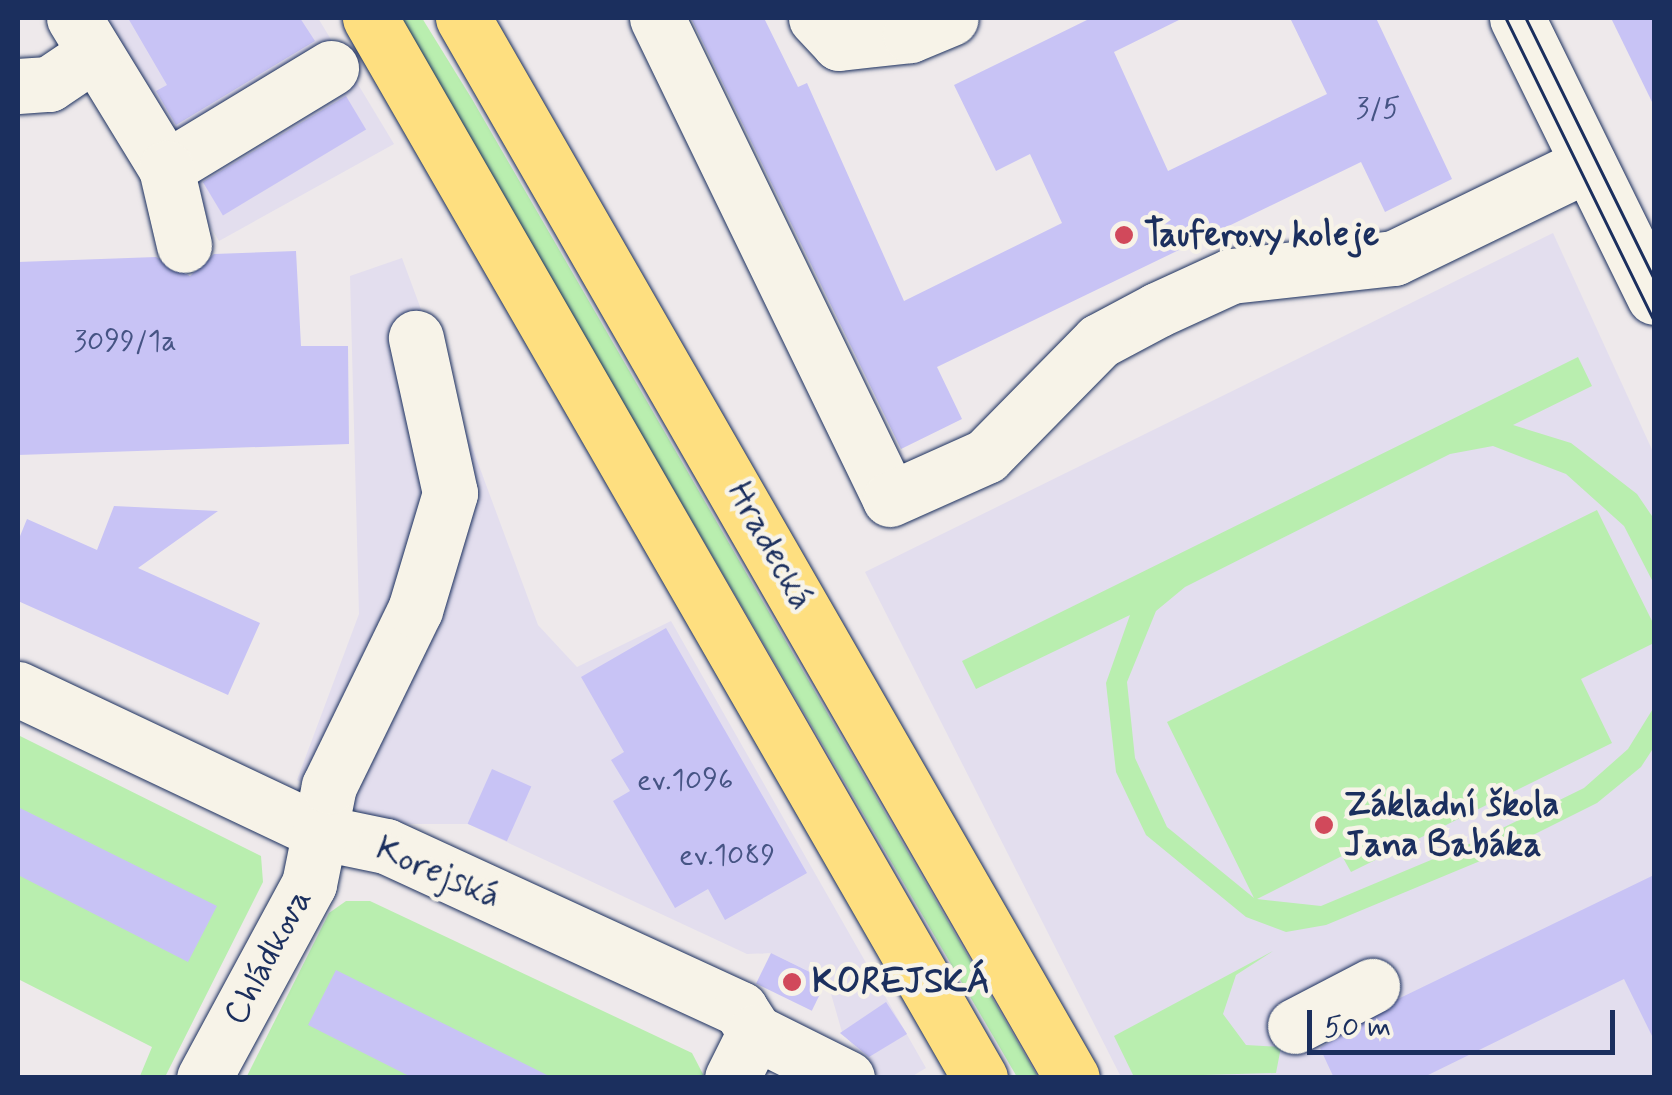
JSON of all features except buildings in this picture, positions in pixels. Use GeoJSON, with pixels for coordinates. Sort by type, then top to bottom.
{"type":"FeatureCollection","features":[{"type":"Feature","properties":{"kind":"main road"},"geometry":{"type":"LineString","coordinates":[[370,18],[980,1078]]}},
{"type":"Feature","properties":{"kind":"main road","name":"Hradecká"},"geometry":{"type":"LineString","coordinates":[[462,18],[1072,1078]]}},
{"type":"Feature","properties":{"kind":"street"},"geometry":{"type":"LineString","coordinates":[[657,18],[890,499],[986,456],[1100,341],[1157,310],[1231,276],[1394,258],[1588,164]]}},
{"type":"Feature","properties":{"kind":"street"},"geometry":{"type":"LineString","coordinates":[[816,18],[839,42],[910,35],[951,18]]}},
{"type":"Feature","properties":{"kind":"street"},"geometry":{"type":"LineString","coordinates":[[1517,18],[1654,297]]}},
{"type":"Feature","properties":{"kind":"street"},"geometry":{"type":"LineString","coordinates":[[18,86],[49,84],[85,35],[166,168],[184,245]]}},
{"type":"Feature","properties":{"kind":"street"},"geometry":{"type":"LineString","coordinates":[[166,168],[331,68]]}},
{"type":"Feature","properties":{"kind":"street","name":"Chládkova"},"geometry":{"type":"LineString","coordinates":[[204,1078],[309,884],[323,833],[329,786],[415,610],[450,494],[416,338]]}},
{"type":"Feature","properties":{"kind":"street","name":"Korejská"},"geometry":{"type":"LineString","coordinates":[[18,689],[323,833],[386,846],[740,1009],[744,1055],[837,1075]]}},
{"type":"Feature","properties":{"kind":"street"},"geometry":{"type":"LineString","coordinates":[[1295,1026],[1372,986]]}},
{"type":"Feature","properties":{"kind":"shaded area"},"geometry":{"type":"Polygon","coordinates":[[[84,18],[318,18],[394,144],[219,241],[84,18]]]}},
{"type":"Feature","properties":{"kind":"shaded area","name":"Základní škola Jana Babáka"},"geometry":{"type":"Polygon","coordinates":[[[1553,233],[1654,454],[1654,1077],[1121,1077],[865,572],[1553,233]]]}},
{"type":"Feature","properties":{"kind":"shaded area"},"geometry":{"type":"Polygon","coordinates":[[[402,258],[538,625],[577,667],[671,621],[926,1068],[911,1077],[879,1077],[842,1032],[827,980],[771,953],[747,954],[468,824],[383,824],[297,780],[359,614],[350,276],[402,258]]]}},
{"type":"Feature","properties":{"kind":"green space"},"geometry":{"type":"Polygon","coordinates":[[[398,18],[422,18],[472,99],[1038,1077],[1017,1077],[398,18]]]}},
{"type":"Feature","properties":{"kind":"green space"},"geometry":{"type":"Polygon","coordinates":[[[1578,357],[1592,386],[1513,425],[1571,443],[1637,494],[1654,519],[1654,584],[1624,526],[1566,474],[1493,446],[1450,454],[1185,587],[1156,611],[1127,682],[1135,758],[1167,827],[1254,898],[1167,722],[1597,510],[1654,625],[1654,643],[1581,679],[1612,743],[1351,872],[1342,856],[1257,899],[1321,906],[1474,842],[1584,788],[1628,749],[1654,707],[1654,747],[1641,767],[1597,803],[1485,859],[1326,925],[1286,932],[1246,917],[1146,835],[1116,772],[1106,683],[1130,615],[976,689],[962,661],[1578,357]]]}},
{"type":"Feature","properties":{"kind":"green space"},"geometry":{"type":"Polygon","coordinates":[[[18,735],[261,856],[263,882],[165,1077],[140,1076],[152,1047],[18,979],[18,735]]]}},
{"type":"Feature","properties":{"kind":"green space"},"geometry":{"type":"Polygon","coordinates":[[[346,901],[370,901],[692,1053],[705,1078],[246,1078],[329,913],[346,901]]]}},
{"type":"Feature","properties":{"kind":"green space"},"geometry":{"type":"Polygon","coordinates":[[[1273,951],[1236,975],[1223,1014],[1246,1045],[1281,1047],[1276,1073],[1134,1077],[1114,1036],[1273,951]]]}},
{"type":"Feature","properties":{"kind":"tram line"},"geometry":{"type":"LineString","coordinates":[[1506,18],[1654,320]]}},
{"type":"Feature","properties":{"kind":"tram line"},"geometry":{"type":"LineString","coordinates":[[1526,18],[1654,278]]}},
{"type":"Feature","properties":{"kind":"place","name":"Tauferovy koleje"},"geometry":{"type":"Point","coordinates":[1124,235]}},
{"type":"Feature","properties":{"kind":"place","name":"Základní škola Jana Babáka"},"geometry":{"type":"Point","coordinates":[1324,825]}},
{"type":"Feature","properties":{"kind":"place","name":"KOREJSKÁ"},"geometry":{"type":"Point","coordinates":[792,982]}}]}
